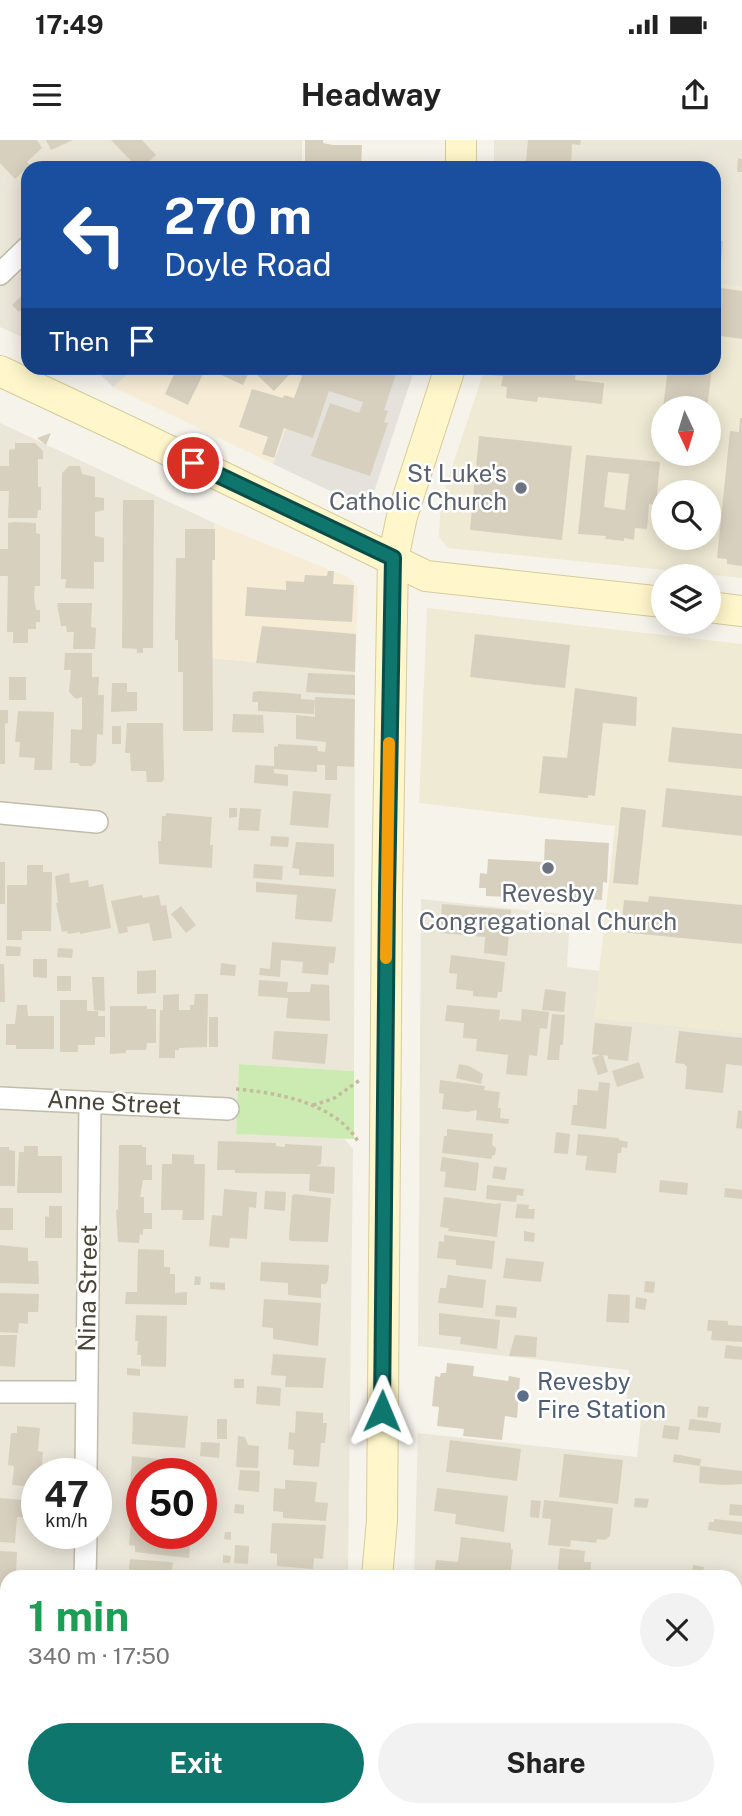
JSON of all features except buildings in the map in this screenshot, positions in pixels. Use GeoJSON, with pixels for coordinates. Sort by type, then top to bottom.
{"type":"FeatureCollection","features":[{"type":"Feature","properties":{"kind":"main road"},"geometry":{"type":"LineString","coordinates":[[461,140],[461,161]]}},
{"type":"Feature","properties":{"kind":"main road"},"geometry":{"type":"LineString","coordinates":[[0,371],[426,576],[651,601]]}},
{"type":"Feature","properties":{"kind":"main road"},"geometry":{"type":"LineString","coordinates":[[386,1570],[382,1520],[386,909],[393,558],[402,516],[448,375]]}},
{"type":"Feature","properties":{"kind":"main road"},"geometry":{"type":"LineString","coordinates":[[721,608],[742,611]]}},
{"type":"Feature","properties":{"kind":"main road"},"geometry":{"type":"LineString","coordinates":[[378,1570],[382,1520]]}},
{"type":"Feature","properties":{"kind":"street"},"geometry":{"type":"LineString","coordinates":[[0,274],[21,254]]}},
{"type":"Feature","properties":{"kind":"street"},"geometry":{"type":"LineString","coordinates":[[0,813],[97,822]]}},
{"type":"Feature","properties":{"kind":"street","name":"Anne Street"},"geometry":{"type":"LineString","coordinates":[[0,1098],[228,1109]]}},
{"type":"Feature","properties":{"kind":"street","name":"Nina Street"},"geometry":{"type":"LineString","coordinates":[[86,1458],[90,1102]]}},
{"type":"Feature","properties":{"kind":"street"},"geometry":{"type":"LineString","coordinates":[[0,1392],[87,1392]]}},
{"type":"Feature","properties":{"kind":"street"},"geometry":{"type":"LineString","coordinates":[[85,1570],[86,1549]]}},
{"type":"Feature","properties":{"kind":"path"},"geometry":{"type":"LineString","coordinates":[[313,1105],[333,1099],[360,1080]]}},
{"type":"Feature","properties":{"kind":"shaded area"},"geometry":{"type":"Polygon","coordinates":[[[0,140],[302,140],[302,161],[21,161],[21,337],[0,327],[0,140]]]}},
{"type":"Feature","properties":{"kind":"shaded area"},"geometry":{"type":"Polygon","coordinates":[[[494,140],[742,140],[742,287],[721,285],[721,161],[494,161],[494,140]]]}},
{"type":"Feature","properties":{"kind":"shaded area"},"geometry":{"type":"Polygon","coordinates":[[[721,285],[742,287],[742,578],[721,576],[721,564],[651,564],[651,569],[448,548],[439,537],[441,500],[483,375],[721,375],[721,285]]]}},
{"type":"Feature","properties":{"kind":"shaded area"},"geometry":{"type":"Polygon","coordinates":[[[101,375],[127,375],[113,387],[101,375]]]}},
{"type":"Feature","properties":{"kind":"shaded area"},"geometry":{"type":"Polygon","coordinates":[[[127,375],[305,375],[273,464],[113,387],[127,375]]]}},
{"type":"Feature","properties":{"kind":"shaded area"},"geometry":{"type":"Polygon","coordinates":[[[305,375],[413,375],[373,495],[366,502],[358,504],[273,464],[305,375]]]}},
{"type":"Feature","properties":{"kind":"shaded area"},"geometry":{"type":"Polygon","coordinates":[[[0,423],[214,523],[212,658],[355,672],[354,1071],[239,1064],[236,1134],[342,1136],[353,1149],[348,1570],[0,1570],[0,423]]]}},
{"type":"Feature","properties":{"kind":"shaded area"},"geometry":{"type":"Polygon","coordinates":[[[214,523],[350,578],[358,588],[355,672],[212,658],[214,523]]]}},
{"type":"Feature","properties":{"kind":"shaded area"},"geometry":{"type":"Polygon","coordinates":[[[427,608],[742,644],[742,1033],[594,1018],[615,826],[419,803],[427,608]]]}},
{"type":"Feature","properties":{"kind":"shaded area"},"geometry":{"type":"Polygon","coordinates":[[[421,899],[570,915],[567,967],[600,971],[595,1017],[742,1033],[742,1570],[414,1570],[418,1433],[637,1457],[642,1410],[626,1408],[629,1370],[418,1346],[421,899]]]}},
{"type":"Feature","properties":{"kind":"green space"},"geometry":{"type":"Polygon","coordinates":[[[239,1064],[354,1071],[354,1139],[236,1134],[239,1064]]]}},
{"type":"Feature","properties":{"kind":"slow traffic"},"geometry":{"type":"LineString","coordinates":[[386,958],[389,743]]}},
{"type":"Feature","properties":{"kind":"place","name":"St Luke's Catholic Church"},"geometry":{"type":"Point","coordinates":[521,488]}},
{"type":"Feature","properties":{"kind":"place","name":"Revesby Congregational Church"},"geometry":{"type":"Point","coordinates":[548,868]}},
{"type":"Feature","properties":{"kind":"place","name":"Revesby Fire Station"},"geometry":{"type":"Point","coordinates":[523,1396]}},
{"type":"Feature","properties":{"kind":"route"},"geometry":{"type":"LineString","coordinates":[[193,463],[393,558],[382,1411]]}}]}
